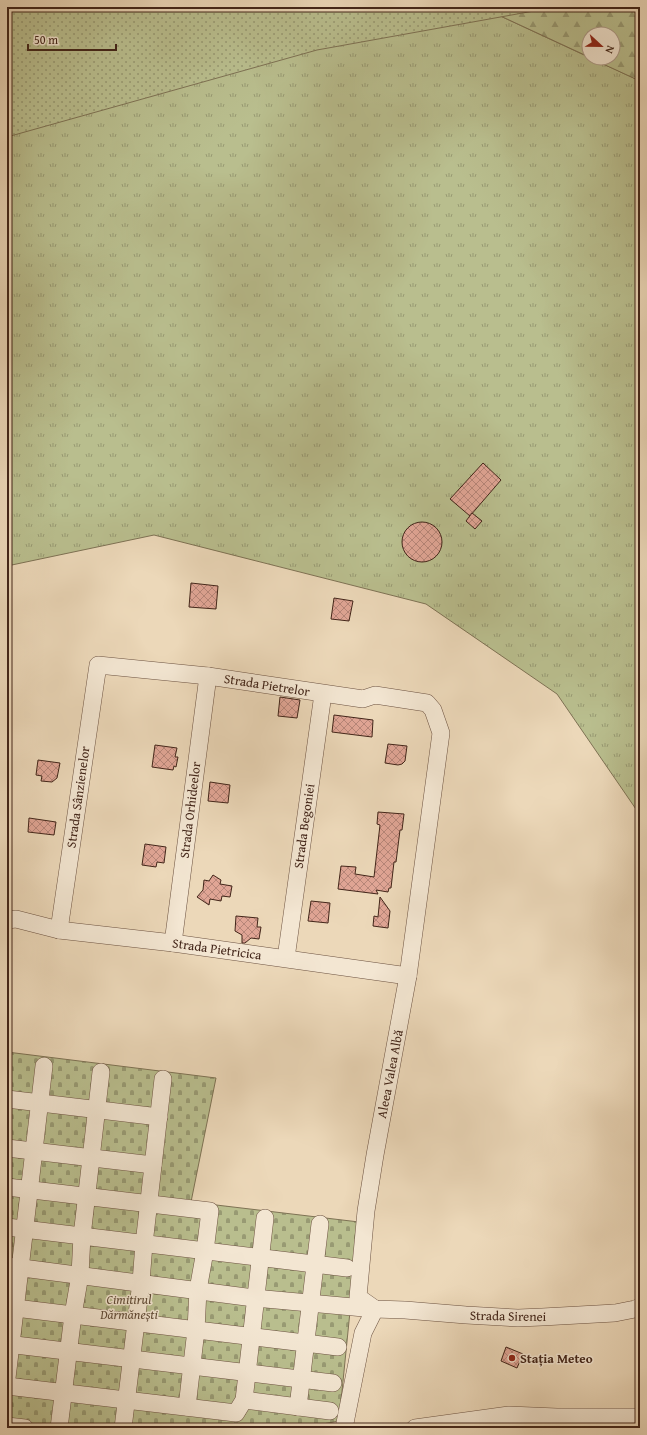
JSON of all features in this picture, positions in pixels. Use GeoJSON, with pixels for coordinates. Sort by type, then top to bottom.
{"type":"FeatureCollection","features":[{"type":"Feature","properties":{"kind":"street","name":"Strada Pietrelor"},"geometry":{"type":"LineString","coordinates":[[98,665],[208,676],[363,699],[375,695],[427,703],[433,710]]}},
{"type":"Feature","properties":{"kind":"street","name":"Strada Sânzienelor"},"geometry":{"type":"LineString","coordinates":[[59,930],[98,665]]}},
{"type":"Feature","properties":{"kind":"street","name":"Strada Orhideelor"},"geometry":{"type":"LineString","coordinates":[[173,943],[208,676]]}},
{"type":"Feature","properties":{"kind":"street","name":"Strada Begoniei"},"geometry":{"type":"LineString","coordinates":[[286,958],[322,694]]}},
{"type":"Feature","properties":{"kind":"street","name":"Aleea Valea Albă"},"geometry":{"type":"LineString","coordinates":[[375,1309],[358,1297],[366,1212],[374,1156],[408,976],[441,733],[433,710]]}},
{"type":"Feature","properties":{"kind":"street","name":"Strada Pietricica"},"geometry":{"type":"LineString","coordinates":[[7,920],[16,919],[27,921],[59,930],[173,943],[408,976]]}},
{"type":"Feature","properties":{"kind":"street"},"geometry":{"type":"LineString","coordinates":[[7,1378],[13,1267],[25,1230],[44,1066]]}},
{"type":"Feature","properties":{"kind":"street"},"geometry":{"type":"LineString","coordinates":[[60,1428],[68,1352],[80,1275],[82,1236],[101,1072]]}},
{"type":"Feature","properties":{"kind":"street"},"geometry":{"type":"LineString","coordinates":[[123,1428],[141,1282],[163,1079]]}},
{"type":"Feature","properties":{"kind":"street"},"geometry":{"type":"LineString","coordinates":[[7,1099],[159,1117]]}},
{"type":"Feature","properties":{"kind":"street"},"geometry":{"type":"LineString","coordinates":[[7,1148],[153,1165]]}},
{"type":"Feature","properties":{"kind":"street"},"geometry":{"type":"LineString","coordinates":[[7,1187],[210,1211],[198,1290],[196,1330],[187,1408]]}},
{"type":"Feature","properties":{"kind":"street"},"geometry":{"type":"LineString","coordinates":[[7,1386],[236,1414],[244,1400],[254,1298],[265,1218]]}},
{"type":"Feature","properties":{"kind":"street"},"geometry":{"type":"LineString","coordinates":[[298,1407],[320,1224]]}},
{"type":"Feature","properties":{"kind":"street"},"geometry":{"type":"LineString","coordinates":[[7,1227],[347,1268]]}},
{"type":"Feature","properties":{"kind":"street","name":"Strada Sirenei"},"geometry":{"type":"LineString","coordinates":[[13,1267],[141,1282],[254,1298],[375,1309],[466,1315],[518,1318],[615,1313],[640,1307]]}},
{"type":"Feature","properties":{"kind":"street"},"geometry":{"type":"LineString","coordinates":[[11,1308],[338,1347]]}},
{"type":"Feature","properties":{"kind":"street"},"geometry":{"type":"LineString","coordinates":[[344,1428],[363,1333],[375,1309]]}},
{"type":"Feature","properties":{"kind":"street"},"geometry":{"type":"LineString","coordinates":[[9,1345],[333,1384]]}},
{"type":"Feature","properties":{"kind":"street"},"geometry":{"type":"LineString","coordinates":[[244,1400],[330,1411]]}},
{"type":"Feature","properties":{"kind":"street"},"geometry":{"type":"LineString","coordinates":[[415,1428],[477,1424],[509,1415],[557,1417],[640,1417]]}},
{"type":"Feature","properties":{"kind":"street"},"geometry":{"type":"LineString","coordinates":[[509,1415],[520,1428]]}},
{"type":"Feature","properties":{"kind":"street"},"geometry":{"type":"LineString","coordinates":[[7,1426],[25,1428]]}},
{"type":"Feature","properties":{"kind":"green space"},"geometry":{"type":"Polygon","coordinates":[[[7,7],[556,7],[317,50],[7,137],[7,7]]]}},
{"type":"Feature","properties":{"kind":"green space"},"geometry":{"type":"Polygon","coordinates":[[[481,7],[581,54],[581,66],[608,66],[640,81],[640,815],[557,694],[426,604],[154,535],[7,566],[7,15],[481,7]]]}},
{"type":"Feature","properties":{"kind":"green space"},"geometry":{"type":"Polygon","coordinates":[[[481,7],[640,7],[640,81],[607,66],[621,66],[621,26],[581,26],[581,53],[481,7]]]}},
{"type":"Feature","properties":{"kind":"green space","name":"Cimitirul Dărmănești"},"geometry":{"type":"Polygon","coordinates":[[[7,1052],[216,1078],[191,1202],[359,1222],[339,1421],[301,1428],[7,1428],[7,1052]]]}},
{"type":"Feature","properties":{"kind":"building"},"geometry":{"type":"Polygon","coordinates":[[[483,463],[501,480],[470,516],[450,499],[483,463]]]}},
{"type":"Feature","properties":{"kind":"building"},"geometry":{"type":"Polygon","coordinates":[[[472,513],[482,521],[475,529],[466,521],[472,513]]]}},
{"type":"Feature","properties":{"kind":"building"},"geometry":{"type":"Polygon","coordinates":[[[422,522],[436,528],[442,542],[436,556],[422,562],[408,556],[402,542],[408,528],[422,522]]]}},
{"type":"Feature","properties":{"kind":"building"},"geometry":{"type":"Polygon","coordinates":[[[191,583],[218,586],[216,609],[189,607],[191,583]]]}},
{"type":"Feature","properties":{"kind":"building"},"geometry":{"type":"Polygon","coordinates":[[[334,598],[353,601],[349,621],[331,619],[334,598]]]}},
{"type":"Feature","properties":{"kind":"building"},"geometry":{"type":"Polygon","coordinates":[[[280,697],[300,700],[297,718],[278,716],[280,697]]]}},
{"type":"Feature","properties":{"kind":"building"},"geometry":{"type":"Polygon","coordinates":[[[334,715],[373,720],[372,737],[332,732],[334,715]]]}},
{"type":"Feature","properties":{"kind":"building"},"geometry":{"type":"Polygon","coordinates":[[[388,744],[407,746],[405,761],[402,764],[398,765],[385,763],[388,744]]]}},
{"type":"Feature","properties":{"kind":"building"},"geometry":{"type":"Polygon","coordinates":[[[155,745],[177,748],[175,757],[178,757],[176,767],[174,766],[173,770],[152,767],[155,745]]]}},
{"type":"Feature","properties":{"kind":"building"},"geometry":{"type":"Polygon","coordinates":[[[38,760],[60,763],[57,778],[52,782],[41,781],[42,776],[36,775],[38,760]]]}},
{"type":"Feature","properties":{"kind":"building"},"geometry":{"type":"Polygon","coordinates":[[[210,782],[230,785],[228,803],[208,801],[210,782]]]}},
{"type":"Feature","properties":{"kind":"building"},"geometry":{"type":"Polygon","coordinates":[[[378,812],[404,814],[402,830],[400,830],[396,862],[394,862],[391,888],[389,888],[388,892],[376,890],[378,894],[338,889],[341,866],[356,867],[355,874],[374,877],[380,825],[377,824],[378,812]]]}},
{"type":"Feature","properties":{"kind":"building"},"geometry":{"type":"Polygon","coordinates":[[[29,818],[56,822],[54,835],[28,832],[29,818]]]}},
{"type":"Feature","properties":{"kind":"building"},"geometry":{"type":"Polygon","coordinates":[[[145,844],[166,847],[164,863],[157,862],[156,867],[142,865],[145,844]]]}},
{"type":"Feature","properties":{"kind":"building"},"geometry":{"type":"Polygon","coordinates":[[[213,875],[221,880],[220,884],[232,886],[230,897],[222,896],[221,901],[210,899],[209,905],[197,897],[203,890],[204,880],[209,881],[213,875]]]}},
{"type":"Feature","properties":{"kind":"building"},"geometry":{"type":"Polygon","coordinates":[[[380,897],[390,911],[388,928],[373,926],[374,916],[378,917],[380,897]]]}},
{"type":"Feature","properties":{"kind":"building"},"geometry":{"type":"Polygon","coordinates":[[[311,901],[330,903],[328,923],[308,921],[311,901]]]}},
{"type":"Feature","properties":{"kind":"building"},"geometry":{"type":"Polygon","coordinates":[[[236,916],[258,918],[257,927],[261,927],[259,939],[251,938],[245,943],[242,943],[242,935],[235,931],[236,916]]]}},
{"type":"Feature","properties":{"kind":"building","name":"Stația Meteo"},"geometry":{"type":"Polygon","coordinates":[[[506,1347],[523,1354],[517,1368],[501,1361],[506,1347]]]}},
{"type":"Feature","properties":{"kind":"place","name":"Stația Meteo"},"geometry":{"type":"Point","coordinates":[512,1358]}}]}
